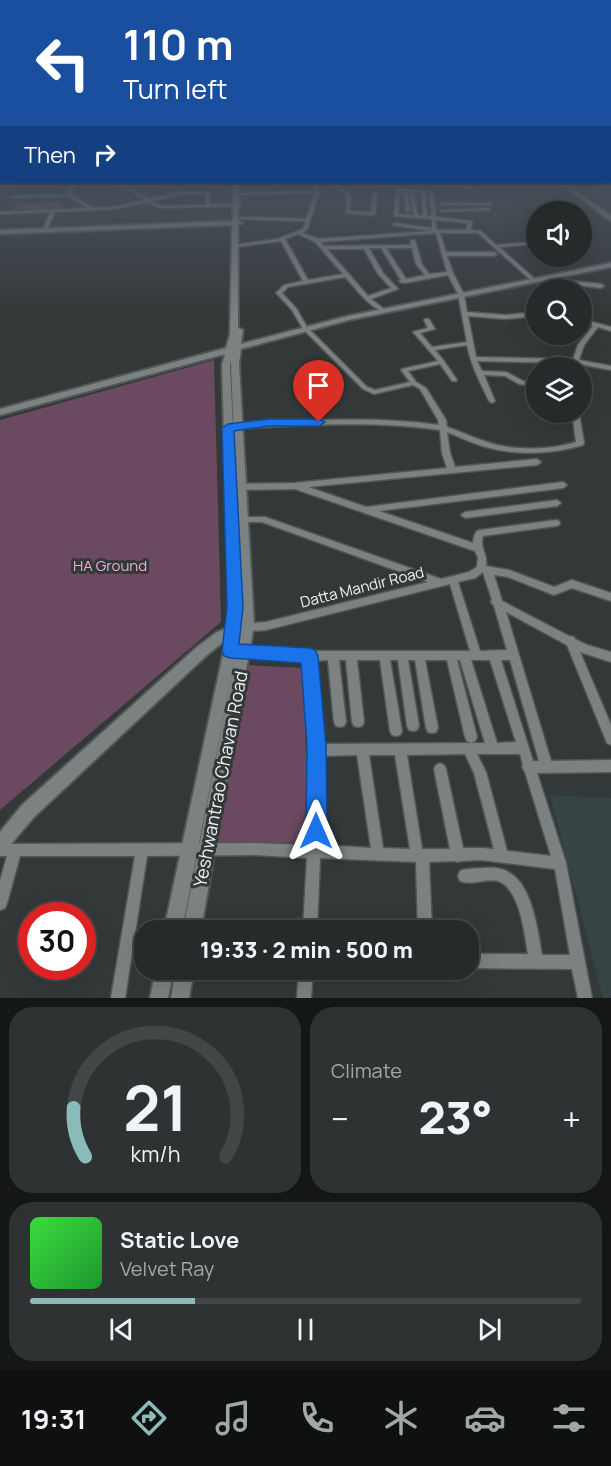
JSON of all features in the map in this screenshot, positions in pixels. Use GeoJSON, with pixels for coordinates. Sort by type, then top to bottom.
{"type":"FeatureCollection","features":[{"type":"Feature","properties":{"kind":"street"},"geometry":{"type":"LineString","coordinates":[[47,231],[48,226]]}},
{"type":"Feature","properties":{"kind":"street"},"geometry":{"type":"LineString","coordinates":[[0,233],[177,226]]}},
{"type":"Feature","properties":{"kind":"street"},"geometry":{"type":"LineString","coordinates":[[238,226],[237,347],[226,364],[244,520],[241,628]]}},
{"type":"Feature","properties":{"kind":"street"},"geometry":{"type":"LineString","coordinates":[[300,234],[305,226]]}},
{"type":"Feature","properties":{"kind":"street"},"geometry":{"type":"LineString","coordinates":[[396,226],[396,236]]}},
{"type":"Feature","properties":{"kind":"street"},"geometry":{"type":"LineString","coordinates":[[435,226],[481,232],[533,279]]}},
{"type":"Feature","properties":{"kind":"street"},"geometry":{"type":"LineString","coordinates":[[435,226],[450,273],[461,294],[473,359],[492,401]]}},
{"type":"Feature","properties":{"kind":"street"},"geometry":{"type":"LineString","coordinates":[[317,242],[410,235],[439,226]]}},
{"type":"Feature","properties":{"kind":"street"},"geometry":{"type":"LineString","coordinates":[[468,231],[469,226]]}},
{"type":"Feature","properties":{"kind":"street"},"geometry":{"type":"LineString","coordinates":[[238,246],[300,234],[317,242],[367,298],[382,310]]}},
{"type":"Feature","properties":{"kind":"street"},"geometry":{"type":"LineString","coordinates":[[410,235],[419,264],[428,276]]}},
{"type":"Feature","properties":{"kind":"street"},"geometry":{"type":"LineString","coordinates":[[282,239],[306,282]]}},
{"type":"Feature","properties":{"kind":"street"},"geometry":{"type":"LineString","coordinates":[[497,246],[526,242]]}},
{"type":"Feature","properties":{"kind":"street"},"geometry":{"type":"LineString","coordinates":[[382,246],[405,281]]}},
{"type":"Feature","properties":{"kind":"street"},"geometry":{"type":"LineString","coordinates":[[322,248],[414,246]]}},
{"type":"Feature","properties":{"kind":"street"},"geometry":{"type":"LineString","coordinates":[[366,247],[378,269],[395,289],[367,298]]}},
{"type":"Feature","properties":{"kind":"street"},"geometry":{"type":"LineString","coordinates":[[445,254],[494,254]]}},
{"type":"Feature","properties":{"kind":"street"},"geometry":{"type":"LineString","coordinates":[[550,279],[611,265]]}},
{"type":"Feature","properties":{"kind":"street"},"geometry":{"type":"LineString","coordinates":[[389,283],[450,273]]}},
{"type":"Feature","properties":{"kind":"street"},"geometry":{"type":"LineString","coordinates":[[346,275],[283,287],[279,293],[294,309],[306,328],[365,388],[379,391],[414,383]]}},
{"type":"Feature","properties":{"kind":"street"},"geometry":{"type":"LineString","coordinates":[[0,412],[306,328],[382,310],[526,282]]}},
{"type":"Feature","properties":{"kind":"street"},"geometry":{"type":"LineString","coordinates":[[592,285],[601,286]]}},
{"type":"Feature","properties":{"kind":"street"},"geometry":{"type":"LineString","coordinates":[[464,314],[506,317],[526,315]]}},
{"type":"Feature","properties":{"kind":"street"},"geometry":{"type":"LineString","coordinates":[[427,320],[432,329],[416,332],[454,380]]}},
{"type":"Feature","properties":{"kind":"street"},"geometry":{"type":"LineString","coordinates":[[576,357],[581,345],[604,327]]}},
{"type":"Feature","properties":{"kind":"street"},"geometry":{"type":"LineString","coordinates":[[431,349],[469,343]]}},
{"type":"Feature","properties":{"kind":"street"},"geometry":{"type":"LineString","coordinates":[[0,407],[237,347]]}},
{"type":"Feature","properties":{"kind":"street"},"geometry":{"type":"LineString","coordinates":[[473,359],[526,362]]}},
{"type":"Feature","properties":{"kind":"street"},"geometry":{"type":"LineString","coordinates":[[442,362],[404,370],[414,383],[423,388],[442,420],[452,470]]}},
{"type":"Feature","properties":{"kind":"street"},"geometry":{"type":"LineString","coordinates":[[592,366],[611,368]]}},
{"type":"Feature","properties":{"kind":"street"},"geometry":{"type":"LineString","coordinates":[[479,373],[506,374],[526,384]]}},
{"type":"Feature","properties":{"kind":"street"},"geometry":{"type":"LineString","coordinates":[[233,427],[269,423],[319,422],[444,429],[491,447],[567,447],[580,443],[577,423]]}},
{"type":"Feature","properties":{"kind":"street"},"geometry":{"type":"LineString","coordinates":[[233,427],[230,487],[241,628]]}},
{"type":"Feature","properties":{"kind":"street"},"geometry":{"type":"LineString","coordinates":[[230,487],[294,486],[537,462]]}},
{"type":"Feature","properties":{"kind":"street"},"geometry":{"type":"LineString","coordinates":[[365,510],[563,485]]}},
{"type":"Feature","properties":{"kind":"street"},"geometry":{"type":"LineString","coordinates":[[294,486],[477,548]]}},
{"type":"Feature","properties":{"kind":"street"},"geometry":{"type":"LineString","coordinates":[[501,493],[510,509]]}},
{"type":"Feature","properties":{"kind":"street"},"geometry":{"type":"LineString","coordinates":[[465,515],[557,503]]}},
{"type":"Feature","properties":{"kind":"street"},"geometry":{"type":"LineString","coordinates":[[244,520],[262,519],[441,583]]}},
{"type":"Feature","properties":{"kind":"street"},"geometry":{"type":"LineString","coordinates":[[547,767],[484,569],[483,558],[477,548],[477,538],[486,531],[556,523]]}},
{"type":"Feature","properties":{"kind":"street"},"geometry":{"type":"LineString","coordinates":[[484,569],[554,591],[572,584],[611,597]]}},
{"type":"Feature","properties":{"kind":"street","name":"Datta Mandir Road"},"geometry":{"type":"LineString","coordinates":[[241,628],[266,626],[453,580],[484,569]]}},
{"type":"Feature","properties":{"kind":"street"},"geometry":{"type":"LineString","coordinates":[[453,580],[476,655]]}},
{"type":"Feature","properties":{"kind":"street"},"geometry":{"type":"LineString","coordinates":[[496,602],[584,649],[611,657]]}},
{"type":"Feature","properties":{"kind":"street"},"geometry":{"type":"LineString","coordinates":[[0,844],[19,820],[45,795],[202,651],[241,628]]}},
{"type":"Feature","properties":{"kind":"street","name":"Yeshwantrao Chavan Road"},"geometry":{"type":"LineString","coordinates":[[194,920],[241,628]]}},
{"type":"Feature","properties":{"kind":"street"},"geometry":{"type":"LineString","coordinates":[[570,640],[611,739]]}},
{"type":"Feature","properties":{"kind":"street"},"geometry":{"type":"LineString","coordinates":[[237,651],[309,656],[512,655]]}},
{"type":"Feature","properties":{"kind":"street","name":"Yeshwantrao Chavan Road"},"geometry":{"type":"LineString","coordinates":[[175,920],[188,849],[237,651]]}},
{"type":"Feature","properties":{"kind":"street"},"geometry":{"type":"LineString","coordinates":[[419,655],[432,728]]}},
{"type":"Feature","properties":{"kind":"street"},"geometry":{"type":"LineString","coordinates":[[451,655],[470,743],[480,772],[501,856]]}},
{"type":"Feature","properties":{"kind":"street"},"geometry":{"type":"LineString","coordinates":[[464,655],[493,749]]}},
{"type":"Feature","properties":{"kind":"street"},"geometry":{"type":"LineString","coordinates":[[494,655],[560,863],[585,998]]}},
{"type":"Feature","properties":{"kind":"street"},"geometry":{"type":"LineString","coordinates":[[309,656],[316,750],[316,851],[311,920]]}},
{"type":"Feature","properties":{"kind":"street"},"geometry":{"type":"LineString","coordinates":[[333,656],[340,722]]}},
{"type":"Feature","properties":{"kind":"street"},"geometry":{"type":"LineString","coordinates":[[351,656],[358,722]]}},
{"type":"Feature","properties":{"kind":"street"},"geometry":{"type":"LineString","coordinates":[[384,656],[396,731]]}},
{"type":"Feature","properties":{"kind":"street"},"geometry":{"type":"LineString","coordinates":[[402,656],[413,726]]}},
{"type":"Feature","properties":{"kind":"street"},"geometry":{"type":"LineString","coordinates":[[316,750],[400,750],[470,743],[493,749],[522,748]]}},
{"type":"Feature","properties":{"kind":"street"},"geometry":{"type":"LineString","coordinates":[[362,750],[378,854]]}},
{"type":"Feature","properties":{"kind":"street"},"geometry":{"type":"LineString","coordinates":[[400,750],[420,856],[424,920]]}},
{"type":"Feature","properties":{"kind":"street"},"geometry":{"type":"LineString","coordinates":[[528,767],[611,766]]}},
{"type":"Feature","properties":{"kind":"street"},"geometry":{"type":"LineString","coordinates":[[440,769],[458,856]]}},
{"type":"Feature","properties":{"kind":"street"},"geometry":{"type":"LineString","coordinates":[[0,903],[16,849]]}},
{"type":"Feature","properties":{"kind":"street"},"geometry":{"type":"LineString","coordinates":[[0,850],[316,851],[420,856],[501,856],[560,863]]}},
{"type":"Feature","properties":{"kind":"street"},"geometry":{"type":"LineString","coordinates":[[118,998],[142,850]]}},
{"type":"Feature","properties":{"kind":"street"},"geometry":{"type":"LineString","coordinates":[[465,876],[501,875],[514,883],[525,907],[536,962]]}},
{"type":"Feature","properties":{"kind":"street"},"geometry":{"type":"LineString","coordinates":[[479,961],[578,962]]}},
{"type":"Feature","properties":{"kind":"street"},"geometry":{"type":"LineString","coordinates":[[159,998],[163,980]]}},
{"type":"Feature","properties":{"kind":"street"},"geometry":{"type":"LineString","coordinates":[[180,998],[183,980]]}},
{"type":"Feature","properties":{"kind":"street"},"geometry":{"type":"LineString","coordinates":[[304,998],[305,980]]}},
{"type":"Feature","properties":{"kind":"shaded area"},"geometry":{"type":"Polygon","coordinates":[[[550,795],[611,798],[611,998],[603,998],[550,795]]]}},
{"type":"Feature","properties":{"kind":"green space","name":"HA Ground"},"geometry":{"type":"Polygon","coordinates":[[[214,360],[221,622],[0,810],[0,420],[214,360]]]}},
{"type":"Feature","properties":{"kind":"green space"},"geometry":{"type":"Polygon","coordinates":[[[246,665],[303,668],[309,842],[211,845],[246,665]]]}},
{"type":"Feature","properties":{"kind":"route"},"geometry":{"type":"LineString","coordinates":[[316,831],[316,746],[309,656],[230,651],[235,607],[228,428],[269,423],[319,422]]}}]}
